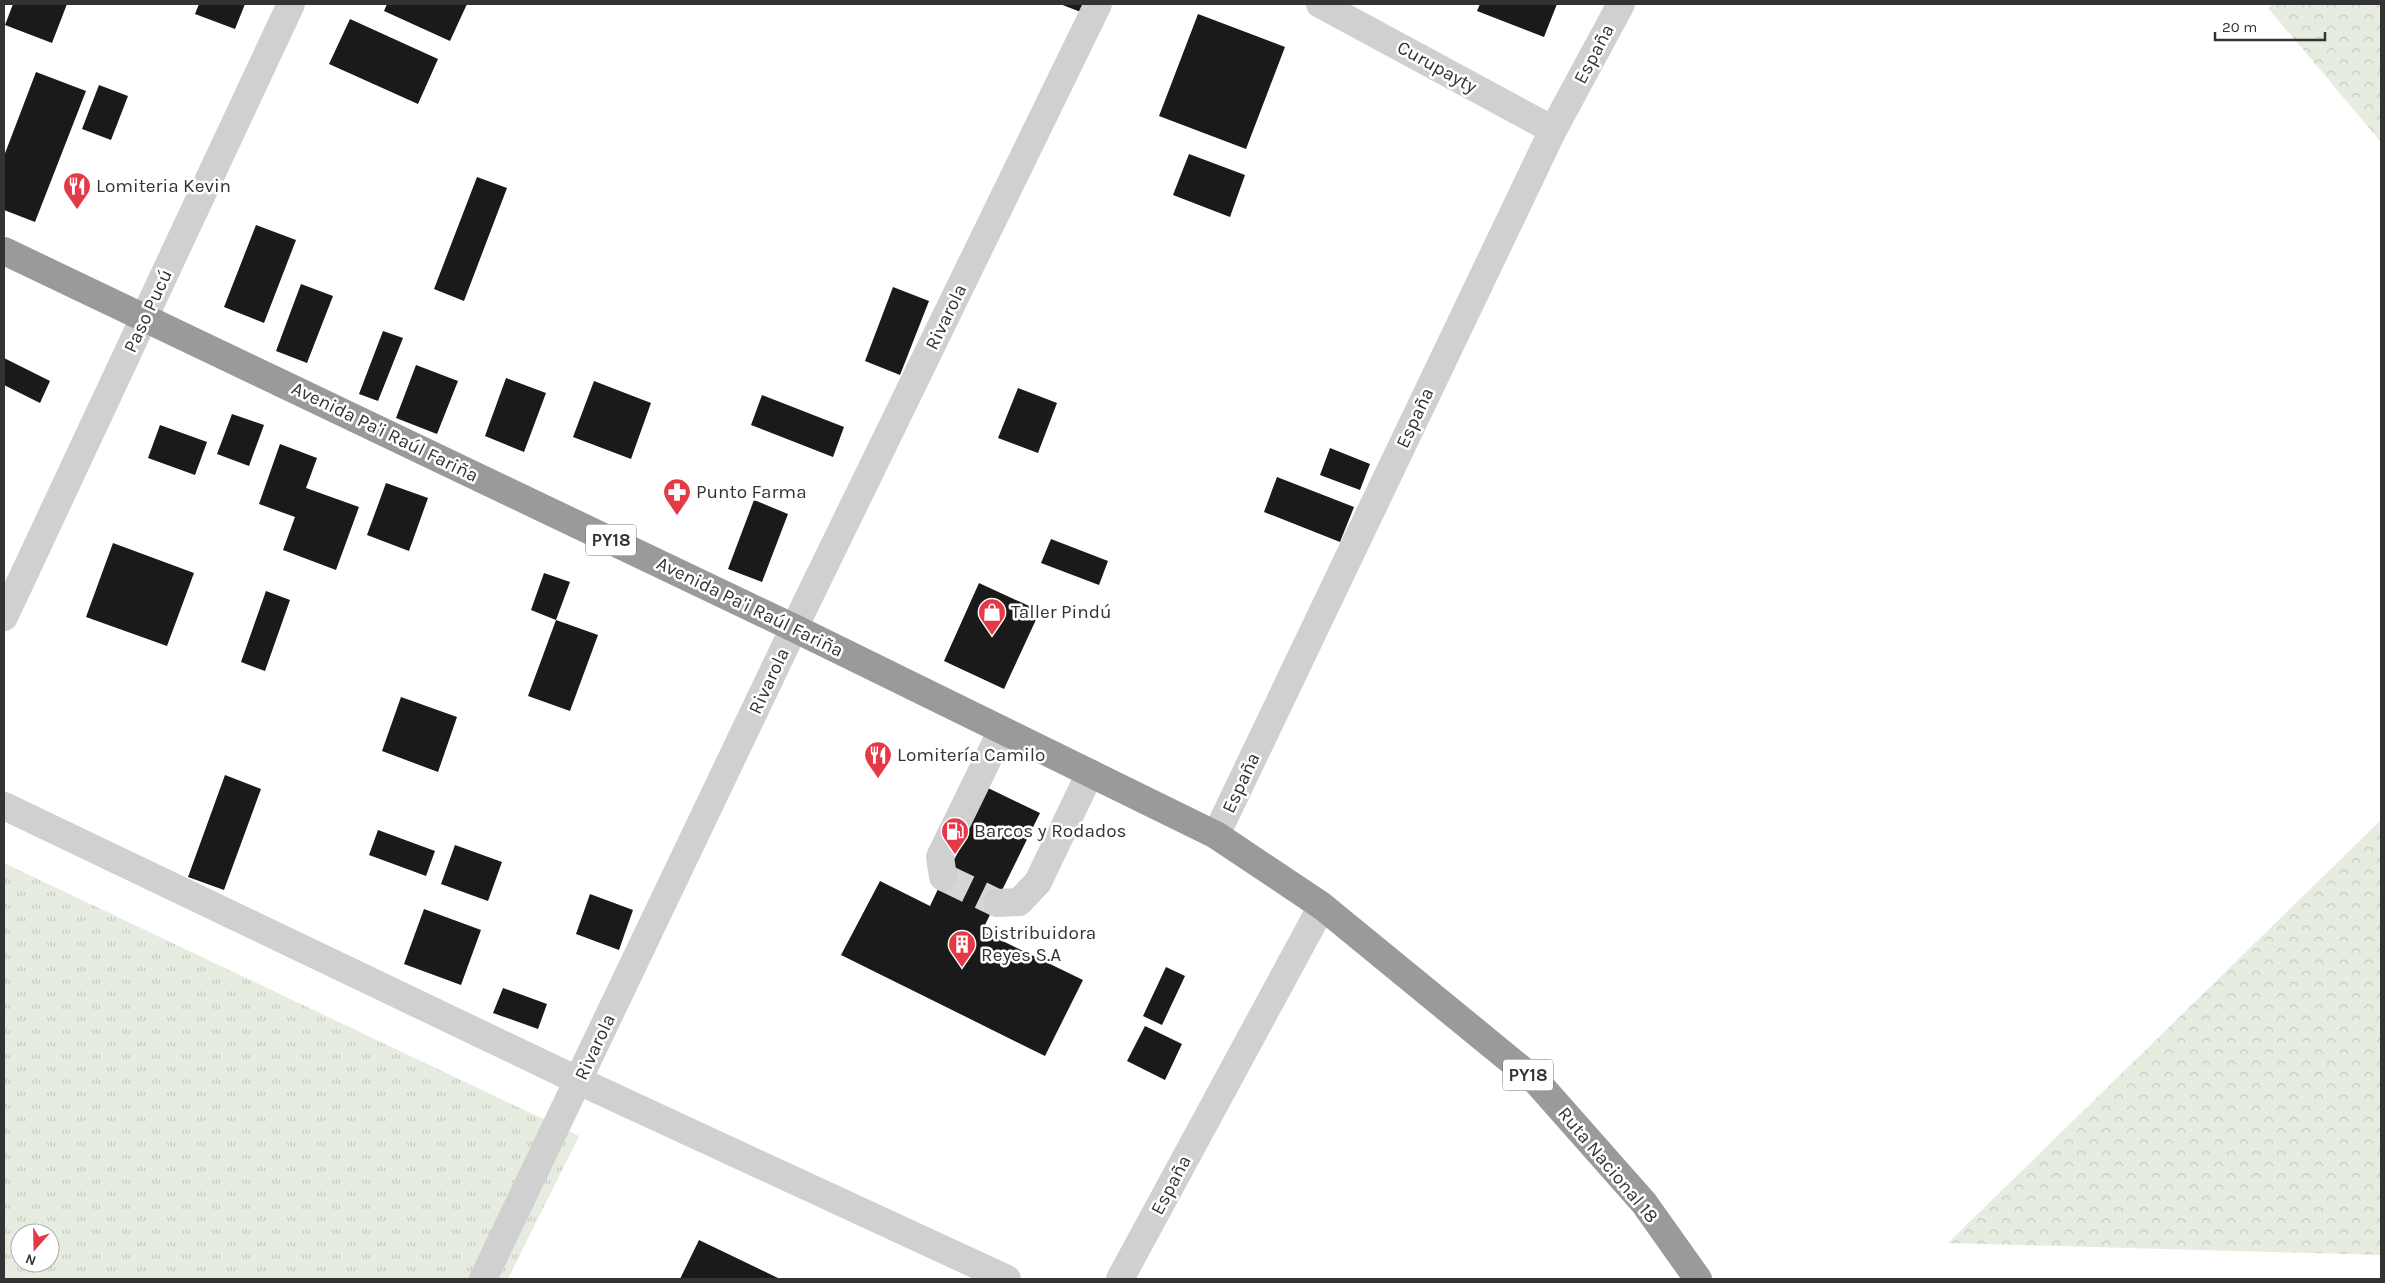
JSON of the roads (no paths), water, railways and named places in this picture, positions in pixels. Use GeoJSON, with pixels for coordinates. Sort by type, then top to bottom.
{"type":"FeatureCollection","features":[{"type":"Feature","properties":{"kind":"highway","name":"Avenida Pa'i Raúl Fariña"},"geometry":{"type":"LineString","coordinates":[[4,251],[794,628],[1216,835],[1322,906]]}},
{"type":"Feature","properties":{"kind":"highway","name":"Ruta Nacional 18"},"geometry":{"type":"LineString","coordinates":[[1322,906],[1537,1082],[1644,1203],[1698,1279]]}},
{"type":"Feature","properties":{"kind":"street","name":"Paso Pucú"},"geometry":{"type":"LineString","coordinates":[[4,617],[291,4]]}},
{"type":"Feature","properties":{"kind":"street","name":"Rivarola"},"geometry":{"type":"LineString","coordinates":[[483,1279],[794,628],[1098,4]]}},
{"type":"Feature","properties":{"kind":"street","name":"Curupayty"},"geometry":{"type":"LineString","coordinates":[[1320,4],[1552,130]]}},
{"type":"Feature","properties":{"kind":"street","name":"España"},"geometry":{"type":"LineString","coordinates":[[1216,835],[1552,130],[1621,4]]}},
{"type":"Feature","properties":{"kind":"street"},"geometry":{"type":"LineString","coordinates":[[943,877],[940,857],[1002,730]]}},
{"type":"Feature","properties":{"kind":"street"},"geometry":{"type":"LineString","coordinates":[[997,903],[1019,902],[1038,882],[1090,773]]}},
{"type":"Feature","properties":{"kind":"street"},"geometry":{"type":"LineString","coordinates":[[4,806],[578,1082],[1007,1279]]}},
{"type":"Feature","properties":{"kind":"street","name":"España"},"geometry":{"type":"LineString","coordinates":[[1120,1279],[1322,906]]}},
{"type":"Feature","properties":{"kind":"tunnel"},"geometry":{"type":"LineString","coordinates":[[943,877],[997,903]]}},
{"type":"Feature","properties":{"kind":"place","name":"Lomiteria Kevin"},"geometry":{"type":"Point","coordinates":[77,210]}},
{"type":"Feature","properties":{"kind":"place","name":"Punto Farma"},"geometry":{"type":"Point","coordinates":[677,516]}},
{"type":"Feature","properties":{"kind":"place","name":"Taller Pindú"},"geometry":{"type":"Point","coordinates":[992,636]}},
{"type":"Feature","properties":{"kind":"place","name":"Lomitería Camilo"},"geometry":{"type":"Point","coordinates":[878,779]}},
{"type":"Feature","properties":{"kind":"place","name":"Barcos y Rodados"},"geometry":{"type":"Point","coordinates":[955,855]}},
{"type":"Feature","properties":{"kind":"place","name":"Distribuidora Reyes S.A"},"geometry":{"type":"Point","coordinates":[962,968]}}]}
